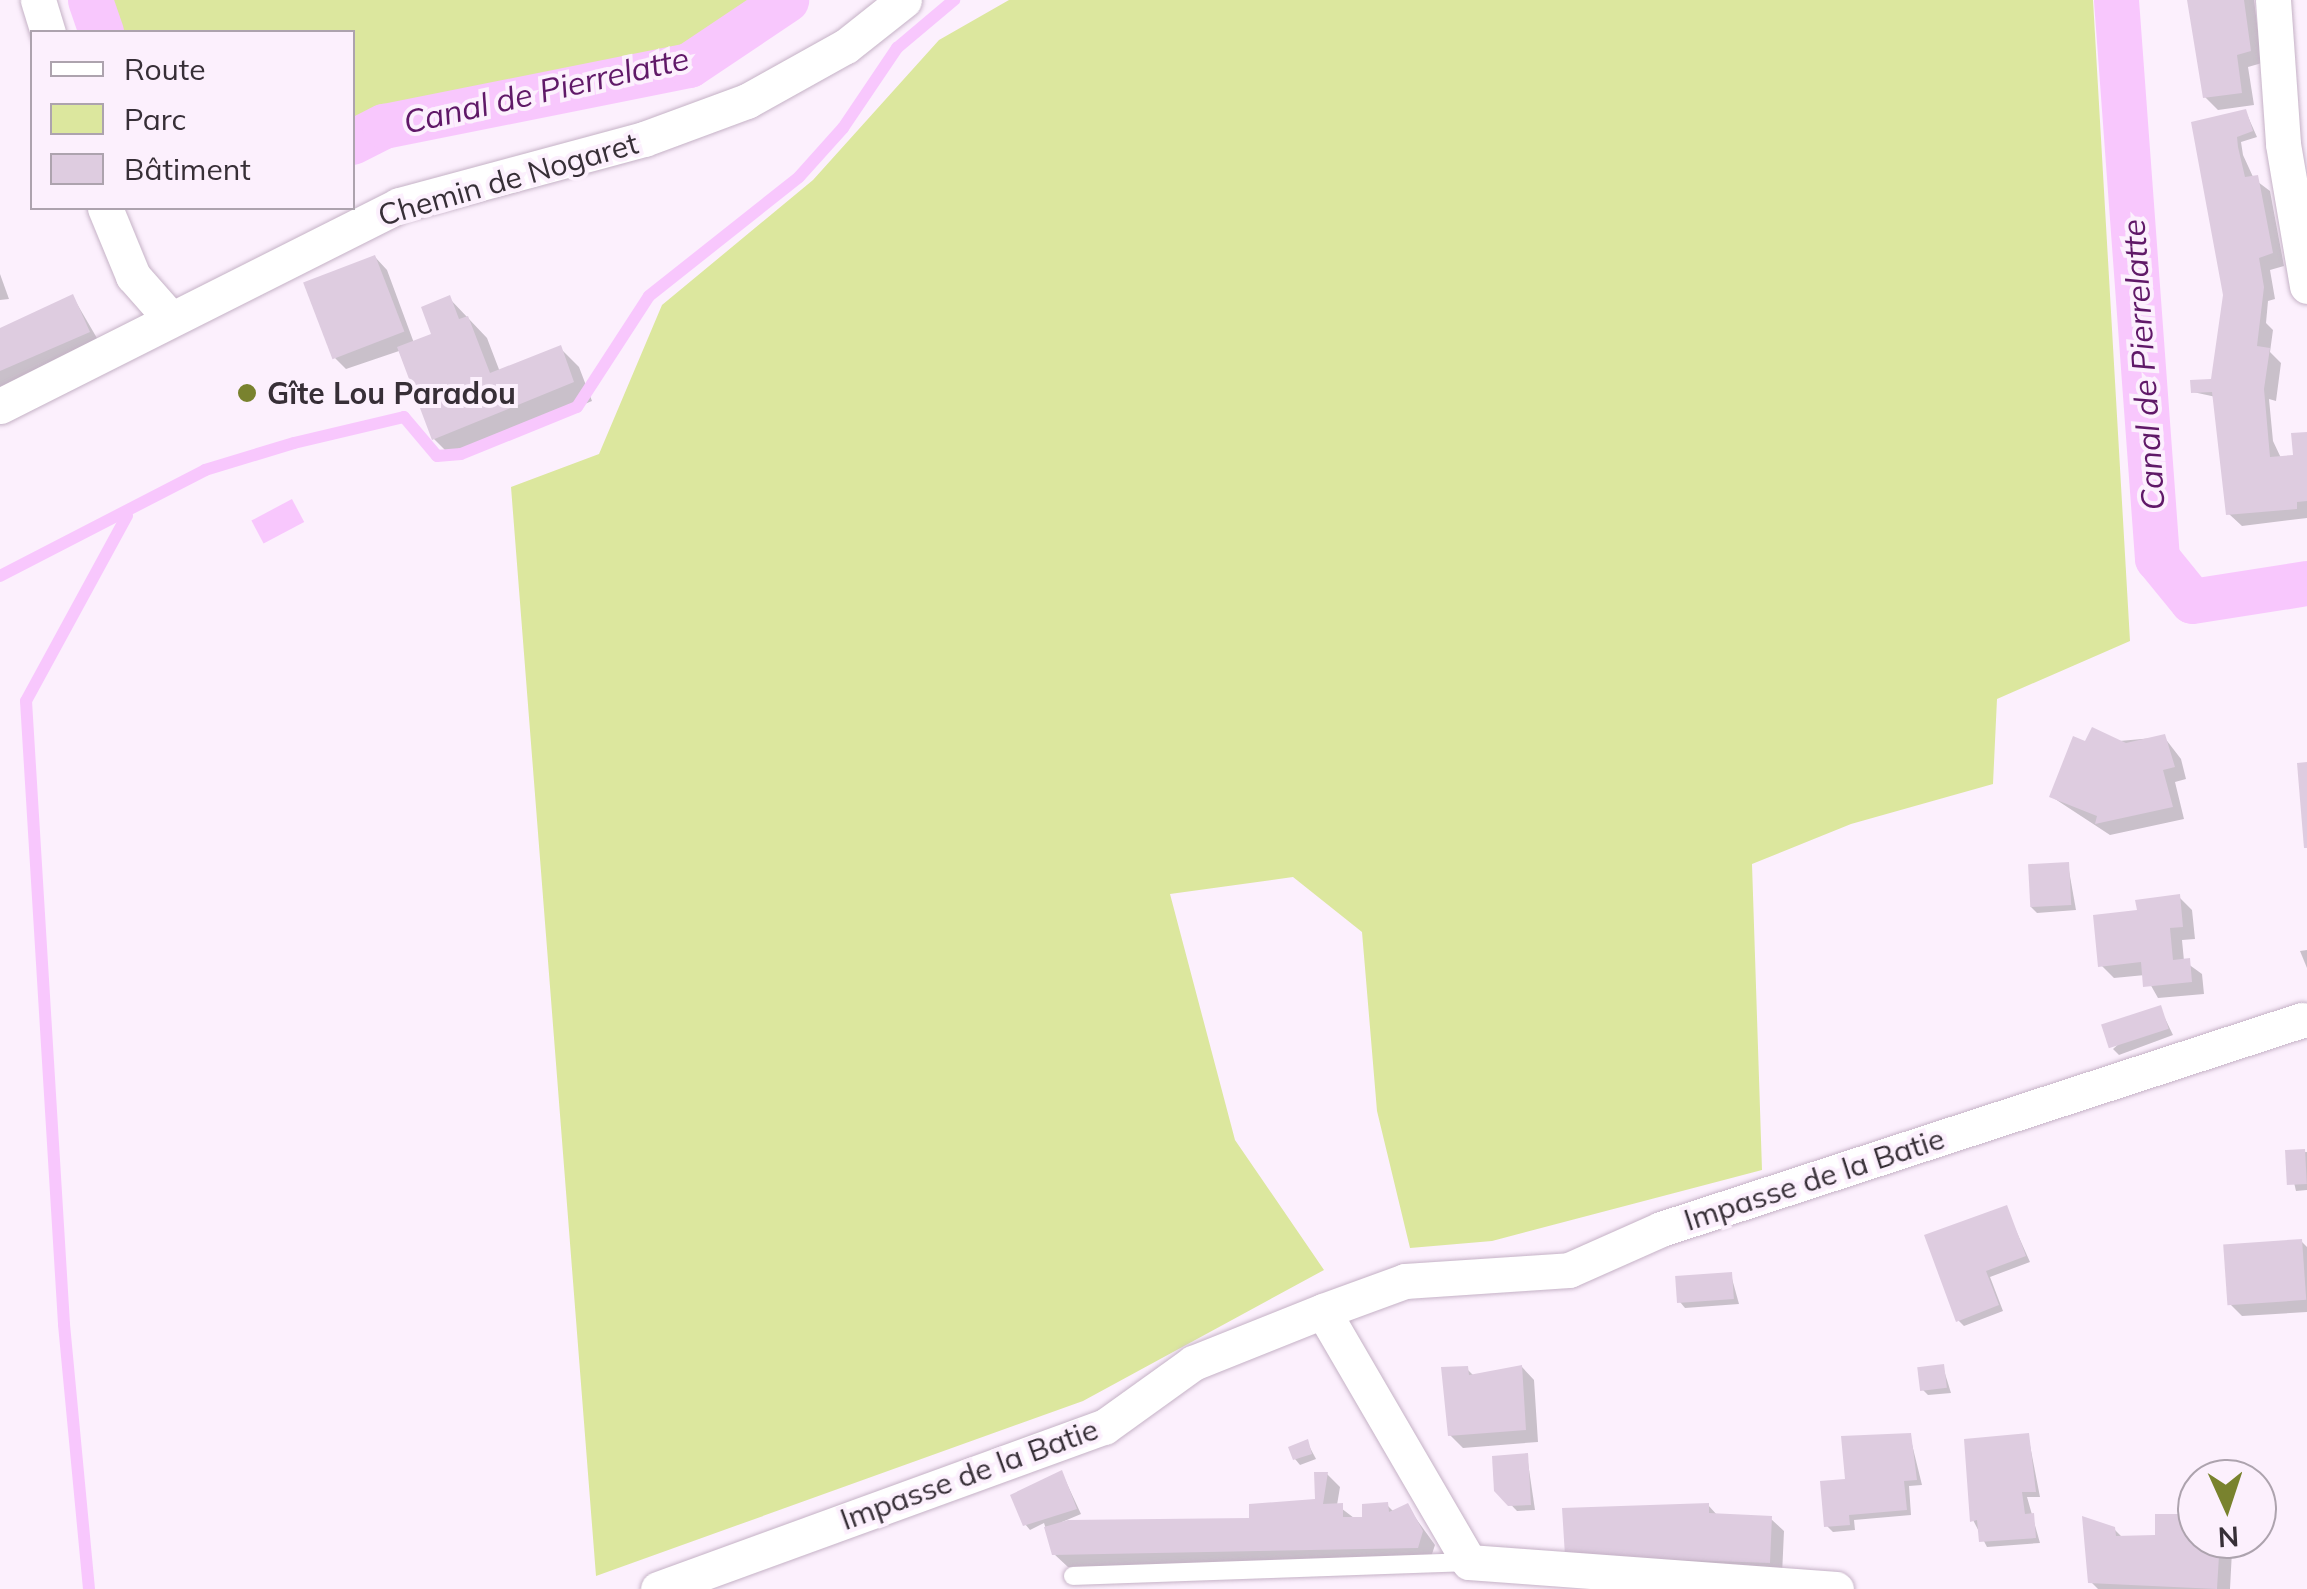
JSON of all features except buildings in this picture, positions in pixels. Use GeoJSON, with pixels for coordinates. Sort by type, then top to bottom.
{"type":"FeatureCollection","features":[{"type":"Feature","properties":{"kind":"street"},"geometry":{"type":"LineString","coordinates":[[38,0],[47,30]]}},
{"type":"Feature","properties":{"kind":"street","name":"Chemin de Nogaret"},"geometry":{"type":"LineString","coordinates":[[0,406],[398,205],[644,139],[748,101],[846,46],[904,0]]}},
{"type":"Feature","properties":{"kind":"street"},"geometry":{"type":"LineString","coordinates":[[2272,0],[2295,142],[2307,286]]}},
{"type":"Feature","properties":{"kind":"street"},"geometry":{"type":"LineString","coordinates":[[106,210],[133,276],[170,318]]}},
{"type":"Feature","properties":{"kind":"street","name":"Impasse de la Batie"},"geometry":{"type":"LineString","coordinates":[[658,1589],[1104,1427],[1194,1363],[1405,1281],[1569,1270],[1661,1229],[2302,1020]]}},
{"type":"Feature","properties":{"kind":"street"},"geometry":{"type":"LineString","coordinates":[[1322,1311],[1469,1562],[1608,1581],[1836,1589]]}},
{"type":"Feature","properties":{"kind":"lane"},"geometry":{"type":"LineString","coordinates":[[1073,1576],[1469,1562]]}},
{"type":"Feature","properties":{"kind":"green space"},"geometry":{"type":"Polygon","coordinates":[[[109,0],[757,0],[690,45],[375,107],[355,118],[355,30],[120,30],[109,0]]]}},
{"type":"Feature","properties":{"kind":"green space"},"geometry":{"type":"Polygon","coordinates":[[[1009,0],[2093,0],[2130,641],[1997,699],[1993,784],[1851,824],[1752,864],[1762,1170],[1492,1241],[1410,1248],[1377,1111],[1362,932],[1293,877],[1170,894],[1235,1140],[1324,1270],[1083,1401],[596,1576],[511,487],[599,454],[662,305],[813,180],[939,40],[1009,0]]]}},
{"type":"Feature","properties":{"kind":"shaded area"},"geometry":{"type":"Polygon","coordinates":[[[292,499],[304,522],[264,544],[251,521],[292,499]]]}},
{"type":"Feature","properties":{"kind":"waterway","name":"Canal de Pierrelatte"},"geometry":{"type":"LineString","coordinates":[[90,0],[100,30]]}},
{"type":"Feature","properties":{"kind":"waterway","name":"Canal de Pierrelatte"},"geometry":{"type":"LineString","coordinates":[[355,140],[384,126],[689,65],[786,0]]}},
{"type":"Feature","properties":{"kind":"waterway"},"geometry":{"type":"LineString","coordinates":[[0,576],[205,470],[294,443],[404,417],[437,456],[461,454],[577,407],[649,296],[799,177],[843,128],[897,48],[954,0]]}},
{"type":"Feature","properties":{"kind":"waterway","name":"Canal de Pierrelatte"},"geometry":{"type":"LineString","coordinates":[[2116,0],[2157,558],[2192,601],[2307,583]]}},
{"type":"Feature","properties":{"kind":"waterway"},"geometry":{"type":"LineString","coordinates":[[89,1589],[64,1324],[26,701],[127,516]]}},
{"type":"Feature","properties":{"kind":"place","name":"Gîte Lou Paradou"},"geometry":{"type":"Point","coordinates":[247,393]}}]}
